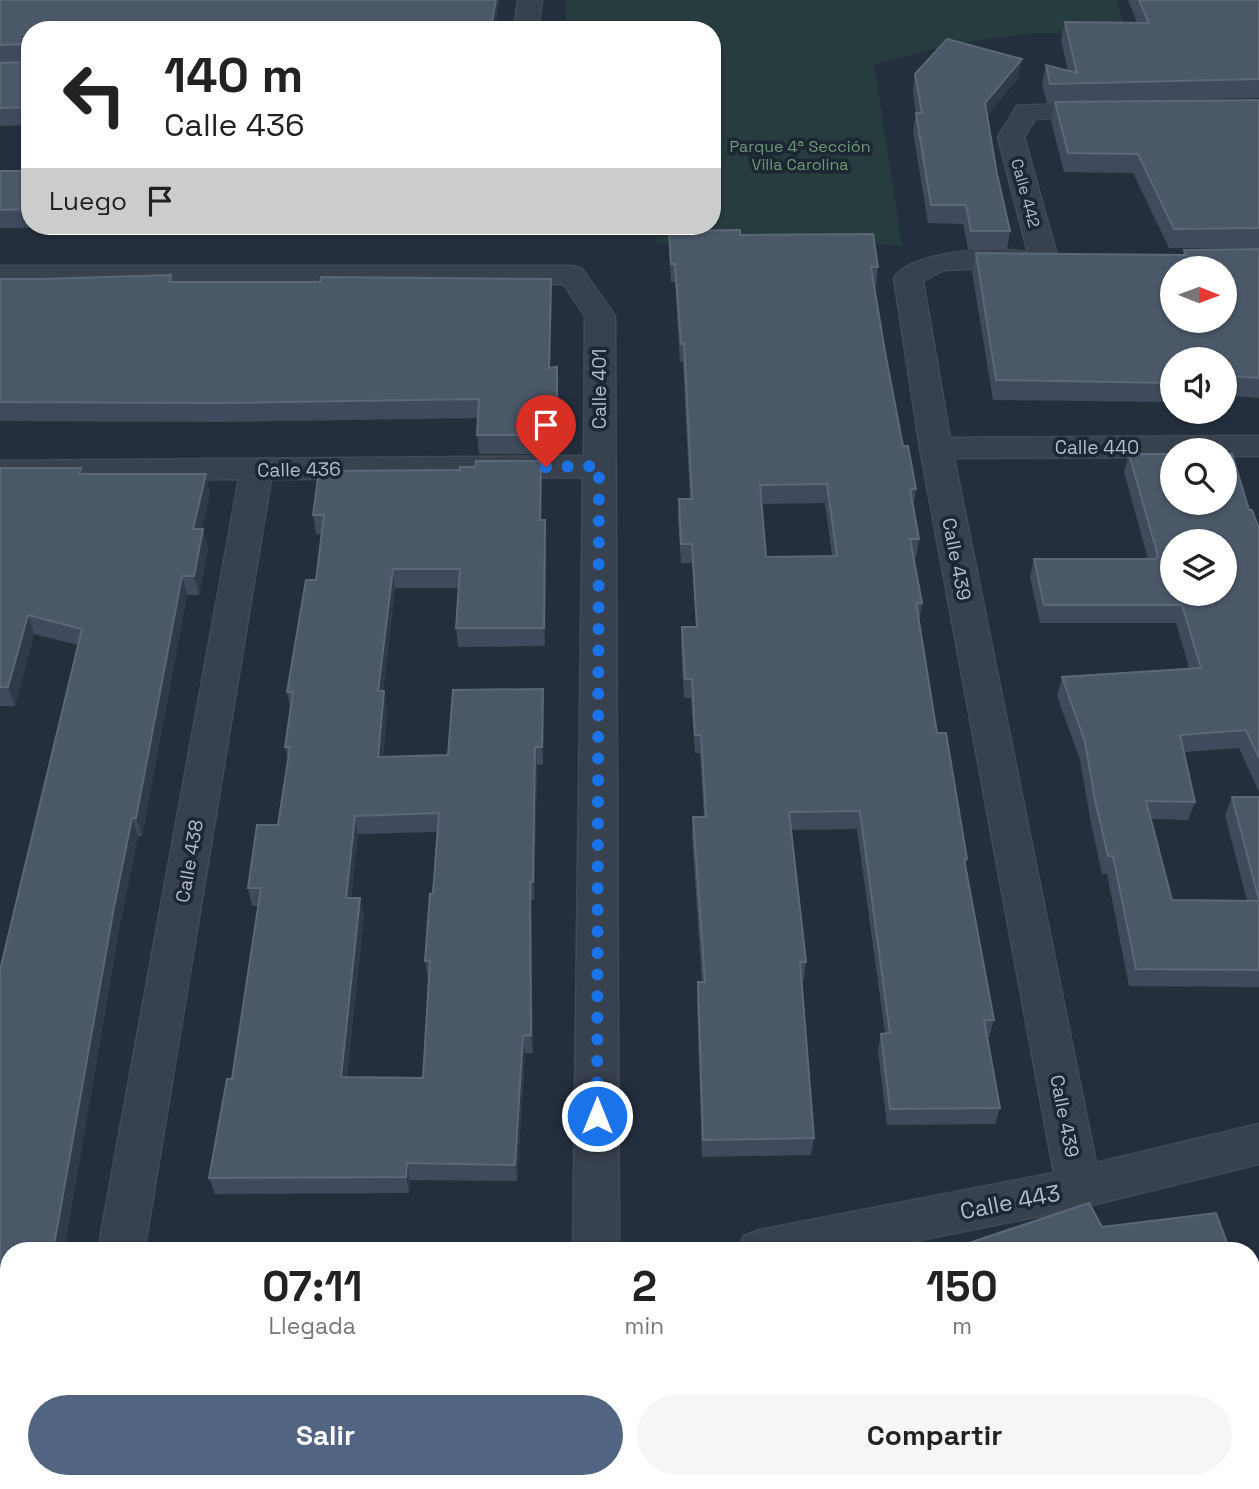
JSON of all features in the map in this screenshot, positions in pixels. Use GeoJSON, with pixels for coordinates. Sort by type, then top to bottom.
{"type":"FeatureCollection","features":[{"type":"Feature","properties":{"kind":"street"},"geometry":{"type":"LineString","coordinates":[[527,21],[530,0]]}},
{"type":"Feature","properties":{"kind":"street","name":"Calle 442"},"geometry":{"type":"LineString","coordinates":[[1058,259],[1011,137],[1026,111],[1122,110]]}},
{"type":"Feature","properties":{"kind":"street","name":"Calle 439"},"geometry":{"type":"LineString","coordinates":[[1058,259],[938,262],[908,278],[936,448],[1079,1188]]}},
{"type":"Feature","properties":{"kind":"street","name":"Calle 401"},"geometry":{"type":"LineString","coordinates":[[0,275],[572,275],[600,316],[596,1242]]}},
{"type":"Feature","properties":{"kind":"street","name":"Calle 440"},"geometry":{"type":"LineString","coordinates":[[936,448],[1258,449]]}},
{"type":"Feature","properties":{"kind":"street","name":"Calle 436"},"geometry":{"type":"LineString","coordinates":[[0,471],[599,466]]}},
{"type":"Feature","properties":{"kind":"street","name":"Calle 438"},"geometry":{"type":"LineString","coordinates":[[122,1242],[257,470]]}},
{"type":"Feature","properties":{"kind":"street","name":"Calle 443"},"geometry":{"type":"LineString","coordinates":[[806,1242],[1079,1188],[1259,1144]]}},
{"type":"Feature","properties":{"kind":"green space","name":"Parque 4ª Sección Villa Carolina"},"geometry":{"type":"Polygon","coordinates":[[[566,0],[1116,0],[1128,33],[1034,33],[960,43],[874,64],[902,245],[657,243],[657,235],[721,235],[721,21],[565,21],[566,0]]]}},
{"type":"Feature","properties":{"kind":"building"},"geometry":{"type":"Polygon","coordinates":[[[0,0],[496,0],[492,21],[21,21],[21,44],[0,45],[0,0]]]}},
{"type":"Feature","properties":{"kind":"building"},"geometry":{"type":"Polygon","coordinates":[[[1139,0],[1259,0],[1259,79],[1050,84],[1046,65],[1077,73],[1065,22],[1149,23],[1139,0]]]}},
{"type":"Feature","properties":{"kind":"building"},"geometry":{"type":"Polygon","coordinates":[[[947,39],[1022,59],[985,103],[1010,231],[971,231],[966,205],[931,205],[916,113],[922,113],[915,74],[947,39]]]}},
{"type":"Feature","properties":{"kind":"building"},"geometry":{"type":"Polygon","coordinates":[[[21,62],[21,107],[0,108],[0,63],[21,62]]]}},
{"type":"Feature","properties":{"kind":"building"},"geometry":{"type":"Polygon","coordinates":[[[1259,100],[1259,228],[1174,229],[1138,154],[1068,153],[1055,102],[1259,100]]]}},
{"type":"Feature","properties":{"kind":"building"},"geometry":{"type":"Polygon","coordinates":[[[0,171],[21,171],[21,209],[0,210],[0,171]]]}},
{"type":"Feature","properties":{"kind":"building"},"geometry":{"type":"Polygon","coordinates":[[[721,230],[740,230],[740,235],[873,234],[878,267],[871,267],[885,352],[903,446],[908,446],[916,489],[910,489],[919,539],[910,539],[922,603],[916,603],[937,733],[946,733],[967,859],[964,859],[994,1020],[984,1020],[1000,1108],[890,1109],[881,1034],[890,1033],[860,811],[789,812],[806,962],[800,962],[814,1138],[703,1140],[698,982],[705,982],[693,817],[706,817],[701,735],[695,735],[692,679],[685,679],[682,627],[697,627],[692,544],[681,544],[679,499],[692,499],[684,343],[681,344],[675,264],[671,264],[669,235],[721,235],[721,230]],[[827,484],[760,485],[766,557],[837,556],[827,484]]]}},
{"type":"Feature","properties":{"kind":"building"},"geometry":{"type":"Polygon","coordinates":[[[1259,249],[1259,378],[1237,376],[1237,347],[1160,347],[1160,383],[996,380],[976,253],[1186,255],[1184,250],[1259,249]]]}},
{"type":"Feature","properties":{"kind":"building"},"geometry":{"type":"Polygon","coordinates":[[[171,275],[169,282],[320,282],[321,277],[551,279],[549,368],[557,367],[557,406],[542,406],[541,435],[477,435],[479,399],[218,403],[0,402],[0,279],[171,275]]]}},
{"type":"Feature","properties":{"kind":"building"},"geometry":{"type":"Polygon","coordinates":[[[1129,454],[1160,454],[1160,515],[1237,515],[1237,470],[1249,510],[1252,510],[1259,529],[1259,758],[1246,730],[1180,735],[1195,802],[1146,801],[1172,900],[1259,901],[1259,970],[1136,969],[1113,856],[1108,856],[1095,800],[1085,742],[1062,677],[1201,668],[1182,606],[1237,606],[1237,529],[1160,529],[1160,605],[1044,605],[1034,559],[1156,559],[1158,556],[1129,454]]]}},
{"type":"Feature","properties":{"kind":"building"},"geometry":{"type":"Polygon","coordinates":[[[476,461],[541,461],[540,520],[545,520],[544,628],[456,628],[460,569],[393,569],[378,691],[384,691],[378,757],[448,755],[453,690],[543,689],[542,747],[535,747],[533,882],[530,882],[531,1035],[523,1036],[515,1165],[407,1163],[406,1177],[209,1178],[227,1079],[232,1079],[261,888],[248,888],[257,825],[278,825],[290,747],[285,747],[293,692],[287,692],[306,580],[316,580],[324,515],[313,515],[319,471],[460,470],[460,467],[475,467],[476,461]],[[439,813],[355,816],[346,898],[360,898],[341,1077],[423,1078],[430,961],[425,961],[430,894],[433,893],[439,813]]]}},
{"type":"Feature","properties":{"kind":"building"},"geometry":{"type":"Polygon","coordinates":[[[0,468],[81,468],[79,474],[206,474],[193,529],[203,529],[194,576],[182,576],[136,818],[132,818],[114,907],[55,1242],[0,1242],[0,970],[82,629],[28,615],[8,687],[0,687],[0,468]]]}},
{"type":"Feature","properties":{"kind":"building"},"geometry":{"type":"Polygon","coordinates":[[[1232,797],[1259,797],[1259,900],[1232,797]]]}},
{"type":"Feature","properties":{"kind":"building"},"geometry":{"type":"Polygon","coordinates":[[[1089,1203],[1102,1227],[1216,1213],[1227,1242],[972,1242],[1089,1203]]]}},
{"type":"Feature","properties":{"kind":"route"},"geometry":{"type":"LineString","coordinates":[[546,467],[599,466],[597,1116]]}}]}
